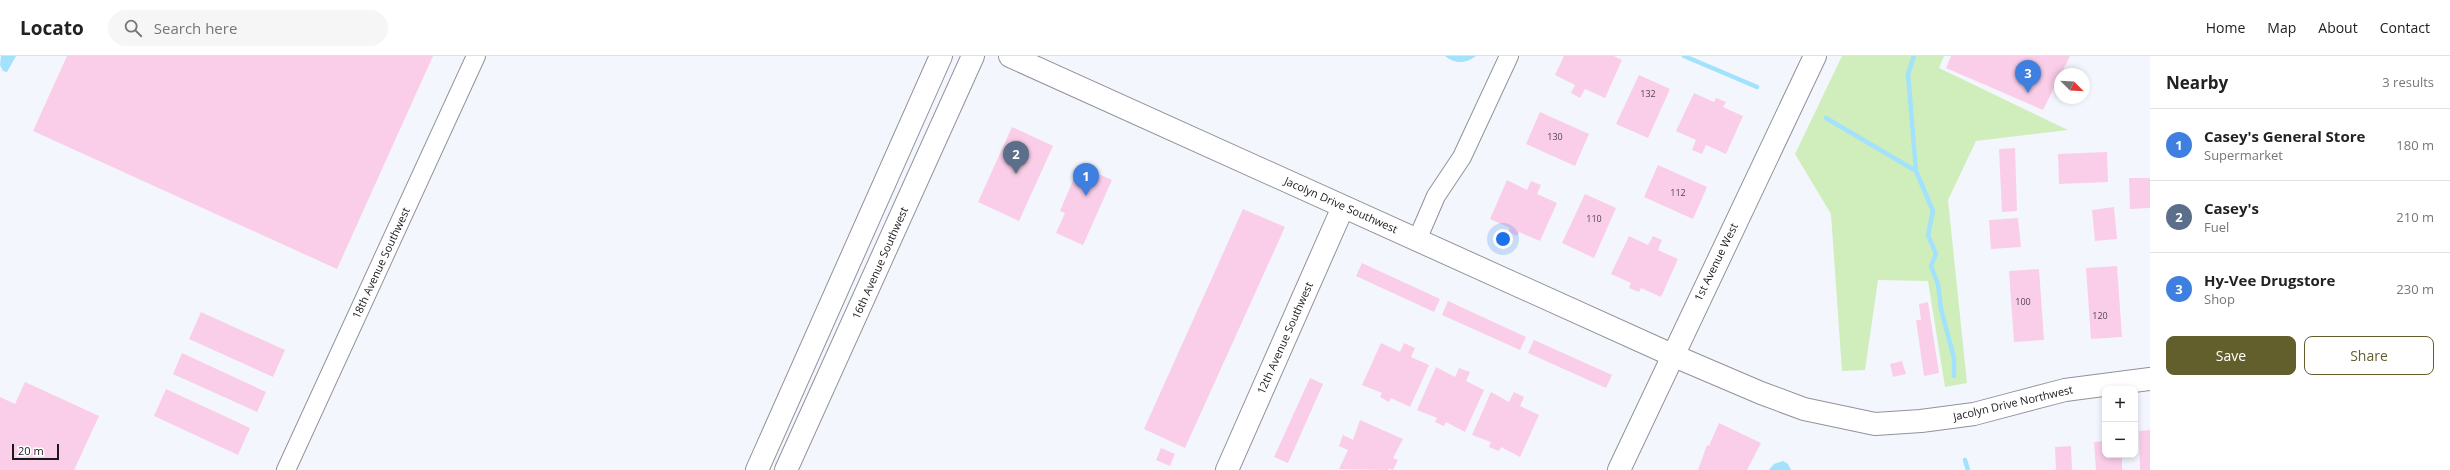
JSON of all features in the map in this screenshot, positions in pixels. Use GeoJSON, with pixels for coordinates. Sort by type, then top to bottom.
{"type":"FeatureCollection","features":[{"type":"Feature","properties":{"kind":"street","name":"18th Avenue Southwest"},"geometry":{"type":"LineString","coordinates":[[286,470],[476,56]]}},
{"type":"Feature","properties":{"kind":"street"},"geometry":{"type":"LineString","coordinates":[[757,470],[941,56]]}},
{"type":"Feature","properties":{"kind":"street","name":"16th Avenue Southwest"},"geometry":{"type":"LineString","coordinates":[[786,470],[973,56]]}},
{"type":"Feature","properties":{"kind":"street","name":"Jacolyn Drive Southwest"},"geometry":{"type":"LineString","coordinates":[[1010,56],[1672,355]]}},
{"type":"Feature","properties":{"kind":"street"},"geometry":{"type":"LineString","coordinates":[[1417,240],[1436,196],[1462,157],[1509,56]]}},
{"type":"Feature","properties":{"kind":"street","name":"1st Avenue West"},"geometry":{"type":"LineString","coordinates":[[1619,470],[1672,355],[1815,56]]}},
{"type":"Feature","properties":{"kind":"street","name":"12th Avenue Southwest"},"geometry":{"type":"LineString","coordinates":[[1227,470],[1343,207]]}},
{"type":"Feature","properties":{"kind":"street"},"geometry":{"type":"LineString","coordinates":[[809,420],[804,412],[805,401],[840,322],[840,308],[835,296]]}},
{"type":"Feature","properties":{"kind":"street","name":"Jacolyn Drive Northwest"},"geometry":{"type":"LineString","coordinates":[[1672,355],[1761,393],[1804,409],[1875,424],[1921,421],[1974,414],[2065,390],[2150,379]]}},
{"type":"Feature","properties":{"kind":"green space"},"geometry":{"type":"Polygon","coordinates":[[[1842,56],[1944,56],[1939,68],[2068,130],[1976,141],[1948,200],[1967,383],[1945,387],[1928,281],[1878,280],[1865,370],[1842,371],[1831,214],[1795,154],[1842,56]]]}},
{"type":"Feature","properties":{"kind":"water"},"geometry":{"type":"Polygon","coordinates":[[[1,56],[16,56],[7,72],[3,71],[0,65],[1,56]]]}},
{"type":"Feature","properties":{"kind":"water"},"geometry":{"type":"Polygon","coordinates":[[[1445,56],[1476,56],[1464,62],[1456,62],[1445,56]]]}},
{"type":"Feature","properties":{"kind":"water"},"geometry":{"type":"Polygon","coordinates":[[[1783,461],[1788,464],[1791,470],[1769,470],[1774,464],[1783,461]]]}},
{"type":"Feature","properties":{"kind":"building"},"geometry":{"type":"Polygon","coordinates":[[[67,56],[433,56],[337,269],[33,131],[67,56]]]}},
{"type":"Feature","properties":{"kind":"building"},"geometry":{"type":"Polygon","coordinates":[[[1564,56],[1614,56],[1622,60],[1605,98],[1585,89],[1580,98],[1571,93],[1575,85],[1555,75],[1564,56]]]}},
{"type":"Feature","properties":{"kind":"building"},"geometry":{"type":"Polygon","coordinates":[[[1951,56],[2070,56],[2064,68],[2054,68],[2054,88],[2043,110],[1946,68],[1951,56]]]}},
{"type":"Feature","properties":{"kind":"building"},"geometry":{"type":"Polygon","coordinates":[[[1639,75],[1670,89],[1648,138],[1616,124],[1639,75]]]}},
{"type":"Feature","properties":{"kind":"building"},"geometry":{"type":"Polygon","coordinates":[[[1694,93],[1714,102],[1716,98],[1726,102],[1723,107],[1743,116],[1726,154],[1706,145],[1702,154],[1692,150],[1696,140],[1676,131],[1694,93]]]}},
{"type":"Feature","properties":{"kind":"building"},"geometry":{"type":"Polygon","coordinates":[[[1540,112],[1589,134],[1575,166],[1526,144],[1540,112]]]}},
{"type":"Feature","properties":{"kind":"building"},"geometry":{"type":"Polygon","coordinates":[[[1012,127],[1053,146],[1019,221],[978,202],[1012,127]]]}},
{"type":"Feature","properties":{"kind":"building"},"geometry":{"type":"Polygon","coordinates":[[[2015,148],[2017,211],[2002,212],[1999,149],[2015,148]]]}},
{"type":"Feature","properties":{"kind":"building"},"geometry":{"type":"Polygon","coordinates":[[[2107,152],[2108,182],[2059,184],[2058,154],[2107,152]]]}},
{"type":"Feature","properties":{"kind":"building"},"geometry":{"type":"Polygon","coordinates":[[[1658,165],[1707,187],[1693,219],[1644,197],[1658,165]]]}},
{"type":"Feature","properties":{"kind":"building"},"geometry":{"type":"Polygon","coordinates":[[[1085,168],[1112,180],[1083,245],[1056,233],[1065,213],[1060,211],[1074,178],[1079,180],[1085,168]]]}},
{"type":"Feature","properties":{"kind":"building"},"geometry":{"type":"Polygon","coordinates":[[[2129,178],[2150,178],[2150,208],[2130,209],[2129,178]]]}},
{"type":"Feature","properties":{"kind":"building"},"geometry":{"type":"Polygon","coordinates":[[[1507,180],[1527,190],[1531,181],[1541,185],[1537,194],[1557,203],[1540,241],[1519,232],[1517,236],[1508,232],[1510,228],[1490,219],[1507,180]]]}},
{"type":"Feature","properties":{"kind":"building"},"geometry":{"type":"Polygon","coordinates":[[[1585,194],[1616,208],[1594,258],[1562,243],[1585,194]]]}},
{"type":"Feature","properties":{"kind":"building"},"geometry":{"type":"Polygon","coordinates":[[[2114,207],[2117,239],[2095,241],[2092,210],[2114,207]]]}},
{"type":"Feature","properties":{"kind":"building"},"geometry":{"type":"Polygon","coordinates":[[[1243,209],[1285,227],[1185,448],[1144,429],[1243,209]]]}},
{"type":"Feature","properties":{"kind":"building"},"geometry":{"type":"Polygon","coordinates":[[[2018,218],[2021,247],[1991,249],[1989,220],[2018,218]]]}},
{"type":"Feature","properties":{"kind":"building"},"geometry":{"type":"Polygon","coordinates":[[[1629,236],[1648,245],[1653,236],[1662,240],[1658,250],[1678,259],[1661,297],[1641,288],[1639,292],[1629,288],[1631,283],[1611,274],[1629,236]]]}},
{"type":"Feature","properties":{"kind":"building"},"geometry":{"type":"Polygon","coordinates":[[[1362,263],[1440,299],[1434,312],[1356,276],[1362,263]]]}},
{"type":"Feature","properties":{"kind":"building"},"geometry":{"type":"Polygon","coordinates":[[[2117,266],[2122,337],[2091,339],[2086,268],[2117,266]]]}},
{"type":"Feature","properties":{"kind":"building"},"geometry":{"type":"Polygon","coordinates":[[[2039,269],[2044,340],[2014,342],[2009,271],[2039,269]]]}},
{"type":"Feature","properties":{"kind":"building"},"geometry":{"type":"Polygon","coordinates":[[[1448,301],[1526,337],[1520,350],[1442,315],[1448,301]]]}},
{"type":"Feature","properties":{"kind":"building"},"geometry":{"type":"Polygon","coordinates":[[[1928,302],[1939,373],[1924,376],[1916,320],[1921,320],[1919,304],[1928,302]]]}},
{"type":"Feature","properties":{"kind":"building"},"geometry":{"type":"Polygon","coordinates":[[[201,312],[285,350],[273,377],[189,339],[201,312]]]}},
{"type":"Feature","properties":{"kind":"building"},"geometry":{"type":"Polygon","coordinates":[[[1534,340],[1612,375],[1606,388],[1528,353],[1534,340]]]}},
{"type":"Feature","properties":{"kind":"building"},"geometry":{"type":"Polygon","coordinates":[[[1381,343],[1400,352],[1404,343],[1415,348],[1411,357],[1429,365],[1410,407],[1391,398],[1389,402],[1380,397],[1382,393],[1362,385],[1381,343]]]}},
{"type":"Feature","properties":{"kind":"building"},"geometry":{"type":"Polygon","coordinates":[[[182,353],[266,392],[257,412],[173,374],[182,353]]]}},
{"type":"Feature","properties":{"kind":"building"},"geometry":{"type":"Polygon","coordinates":[[[1902,361],[1906,374],[1893,377],[1890,364],[1902,361]]]}},
{"type":"Feature","properties":{"kind":"building"},"geometry":{"type":"Polygon","coordinates":[[[1436,367],[1455,377],[1459,368],[1470,372],[1466,381],[1484,390],[1465,432],[1446,422],[1444,426],[1435,422],[1437,418],[1417,410],[1436,367]]]}},
{"type":"Feature","properties":{"kind":"building"},"geometry":{"type":"Polygon","coordinates":[[[1310,378],[1323,384],[1288,463],[1274,457],[1310,378]]]}},
{"type":"Feature","properties":{"kind":"building"},"geometry":{"type":"Polygon","coordinates":[[[25,382],[99,416],[74,470],[0,470],[0,397],[15,404],[25,382]]]}},
{"type":"Feature","properties":{"kind":"building"},"geometry":{"type":"Polygon","coordinates":[[[166,389],[250,428],[238,455],[154,416],[166,389]]]}},
{"type":"Feature","properties":{"kind":"building"},"geometry":{"type":"Polygon","coordinates":[[[1491,392],[1509,402],[1514,392],[1524,397],[1520,406],[1539,415],[1520,457],[1501,447],[1499,451],[1489,447],[1491,442],[1472,435],[1491,392]]]}},
{"type":"Feature","properties":{"kind":"building"},"geometry":{"type":"Polygon","coordinates":[[[1360,420],[1403,439],[1393,458],[1398,460],[1393,470],[1389,468],[1388,470],[1339,469],[1348,450],[1339,446],[1343,435],[1353,440],[1360,420]]]}},
{"type":"Feature","properties":{"kind":"building"},"geometry":{"type":"Polygon","coordinates":[[[1719,423],[1761,443],[1747,470],[1698,470],[1707,445],[1709,446],[1719,423]]]}},
{"type":"Feature","properties":{"kind":"building"},"geometry":{"type":"Polygon","coordinates":[[[2150,430],[2150,470],[2140,470],[2139,431],[2150,430]]]}},
{"type":"Feature","properties":{"kind":"building"},"geometry":{"type":"Polygon","coordinates":[[[2102,441],[2102,458],[2122,458],[2122,470],[2096,470],[2094,442],[2102,441]]]}},
{"type":"Feature","properties":{"kind":"building"},"geometry":{"type":"Polygon","coordinates":[[[2071,446],[2072,470],[2056,470],[2055,447],[2071,446]]]}},
{"type":"Feature","properties":{"kind":"building"},"geometry":{"type":"Polygon","coordinates":[[[1161,448],[1175,454],[1170,466],[1156,460],[1161,448]]]}},
{"type":"Feature","properties":{"kind":"waterway"},"geometry":{"type":"LineString","coordinates":[[1684,56],[1757,87]]}},
{"type":"Feature","properties":{"kind":"waterway"},"geometry":{"type":"LineString","coordinates":[[1914,56],[1908,74],[1916,171],[1933,211],[1928,235],[1936,254],[1931,266],[1938,284],[1941,309],[1954,358],[1954,376]]}},
{"type":"Feature","properties":{"kind":"waterway"},"geometry":{"type":"LineString","coordinates":[[1826,118],[1916,171]]}},
{"type":"Feature","properties":{"kind":"waterway"},"geometry":{"type":"LineString","coordinates":[[1965,460],[1968,470]]}},
{"type":"Feature","properties":{"kind":"place","name":"Hy-Vee Drugstore"},"geometry":{"type":"Point","coordinates":[2028,93]}},
{"type":"Feature","properties":{"kind":"place","name":"Casey's"},"geometry":{"type":"Point","coordinates":[1016,174]}},
{"type":"Feature","properties":{"kind":"place","name":"Casey's General Store"},"geometry":{"type":"Point","coordinates":[1086,196]}}]}
